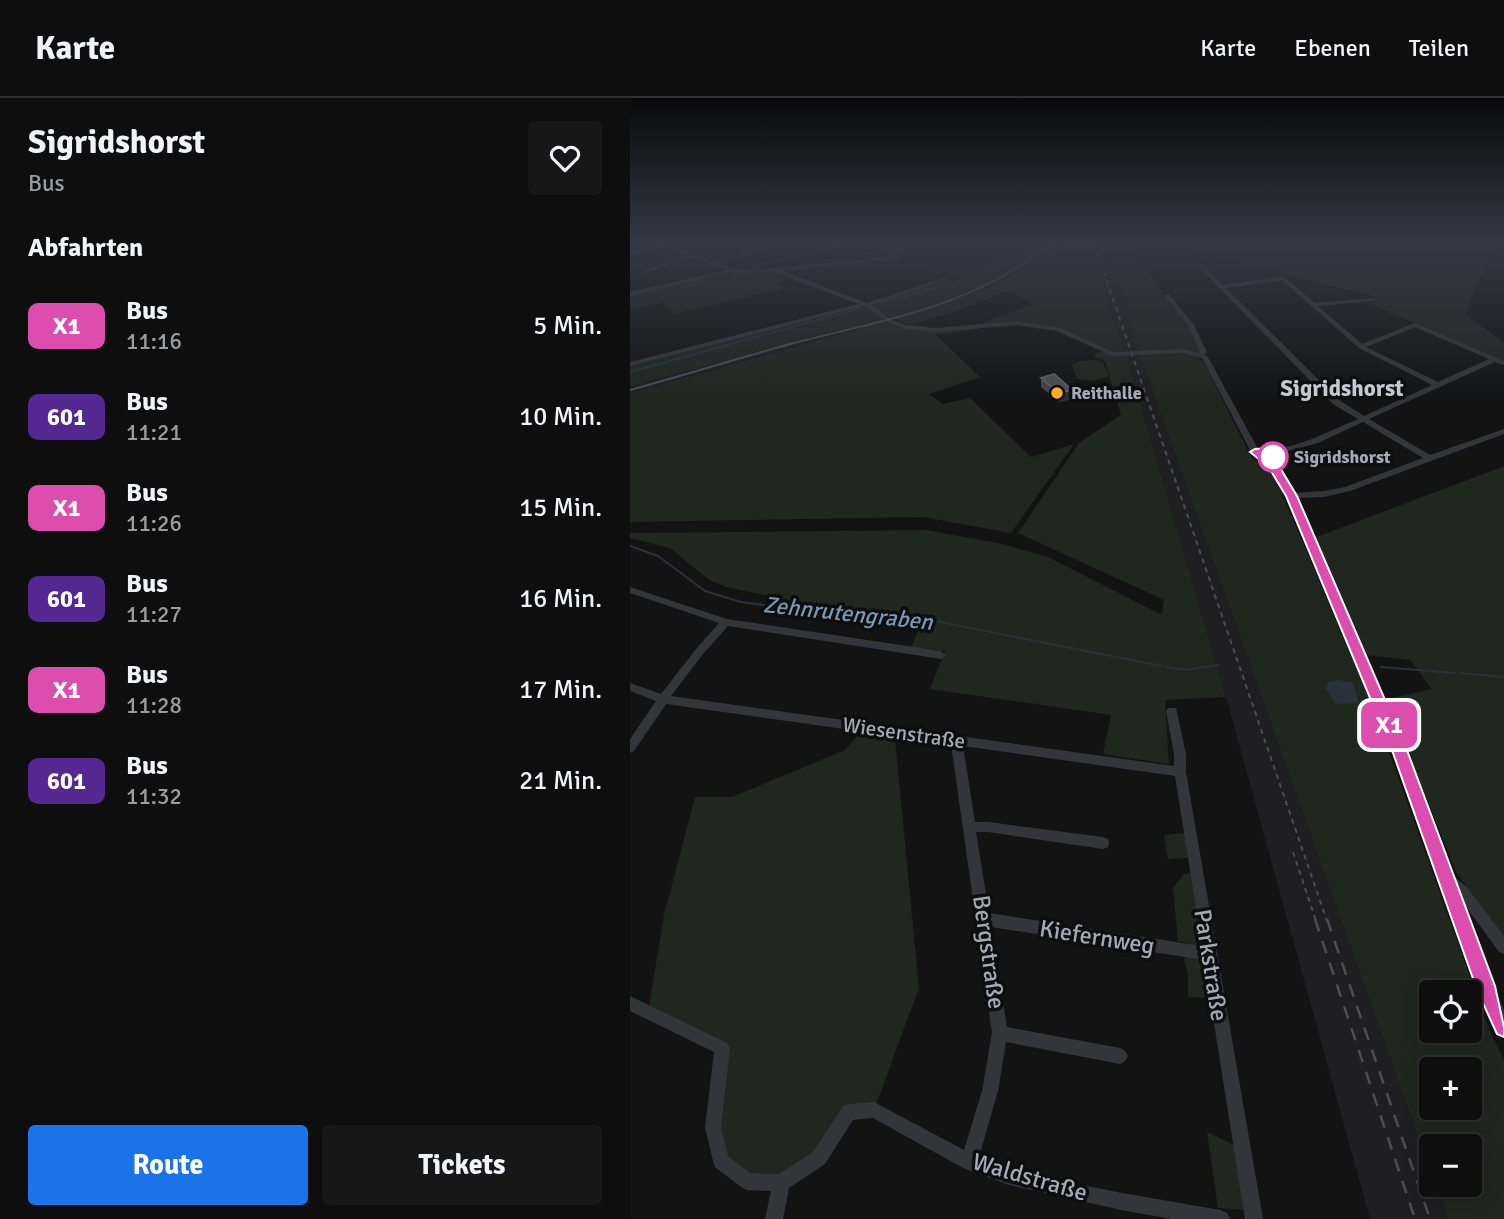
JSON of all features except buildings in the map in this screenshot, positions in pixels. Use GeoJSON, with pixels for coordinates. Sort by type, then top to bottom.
{"type":"FeatureCollection","features":[{"type":"Feature","properties":{"kind":"street"},"geometry":{"type":"LineString","coordinates":[[845,296],[866,304],[905,327],[928,330],[1027,324],[1067,332],[1112,354],[1184,351],[1201,354],[1208,361],[1255,452],[1281,475],[1291,496],[1401,753],[1487,990],[1504,1027]]}},
{"type":"Feature","properties":{"kind":"street"},"geometry":{"type":"LineString","coordinates":[[630,365],[889,296]]}},
{"type":"Feature","properties":{"kind":"street"},"geometry":{"type":"LineString","coordinates":[[1168,296],[1191,325],[1204,352],[1201,354]]}},
{"type":"Feature","properties":{"kind":"street"},"geometry":{"type":"LineString","coordinates":[[1232,296],[1336,402],[1429,458]]}},
{"type":"Feature","properties":{"kind":"street"},"geometry":{"type":"LineString","coordinates":[[1303,296],[1361,347],[1438,385]]}},
{"type":"Feature","properties":{"kind":"street"},"geometry":{"type":"LineString","coordinates":[[1312,305],[1372,299]]}},
{"type":"Feature","properties":{"kind":"street"},"geometry":{"type":"LineString","coordinates":[[1361,347],[1415,325],[1504,363]]}},
{"type":"Feature","properties":{"kind":"street"},"geometry":{"type":"LineString","coordinates":[[1255,452],[1292,448],[1315,441],[1495,359]]}},
{"type":"Feature","properties":{"kind":"street"},"geometry":{"type":"LineString","coordinates":[[1291,496],[1324,494],[1347,489],[1504,431]]}},
{"type":"Feature","properties":{"kind":"street"},"geometry":{"type":"LineString","coordinates":[[630,590],[726,622],[941,655]]}},
{"type":"Feature","properties":{"kind":"street"},"geometry":{"type":"LineString","coordinates":[[630,748],[694,656],[726,622]]}},
{"type":"Feature","properties":{"kind":"street","name":"Wiesenstraße"},"geometry":{"type":"LineString","coordinates":[[630,687],[663,699],[1180,772]]}},
{"type":"Feature","properties":{"kind":"street","name":"Parkstraße"},"geometry":{"type":"LineString","coordinates":[[1172,711],[1209,954],[1254,1219]]}},
{"type":"Feature","properties":{"kind":"street","name":"Bergstraße"},"geometry":{"type":"LineString","coordinates":[[956,740],[1000,1033],[990,1091],[969,1162]]}},
{"type":"Feature","properties":{"kind":"street"},"geometry":{"type":"LineString","coordinates":[[970,827],[988,827],[1103,843]]}},
{"type":"Feature","properties":{"kind":"street"},"geometry":{"type":"LineString","coordinates":[[1447,878],[1462,891],[1504,947]]}},
{"type":"Feature","properties":{"kind":"street","name":"Kiefernweg"},"geometry":{"type":"LineString","coordinates":[[985,919],[1209,954]]}},
{"type":"Feature","properties":{"kind":"street"},"geometry":{"type":"LineString","coordinates":[[630,1003],[722,1048],[713,1127],[721,1161],[747,1181],[781,1183],[774,1219]]}},
{"type":"Feature","properties":{"kind":"street"},"geometry":{"type":"LineString","coordinates":[[1000,1033],[1120,1056]]}},
{"type":"Feature","properties":{"kind":"street","name":"Waldstraße"},"geometry":{"type":"LineString","coordinates":[[781,1183],[819,1157],[849,1112],[874,1110],[969,1162],[1009,1176],[1221,1219]]}},
{"type":"Feature","properties":{"kind":"shaded area"},"geometry":{"type":"Polygon","coordinates":[[[630,296],[749,296],[674,314],[664,302],[630,310],[630,296]]]}},
{"type":"Feature","properties":{"kind":"shaded area"},"geometry":{"type":"Polygon","coordinates":[[[893,296],[957,296],[630,387],[630,365],[866,306],[893,296]]]}},
{"type":"Feature","properties":{"kind":"shaded area"},"geometry":{"type":"Polygon","coordinates":[[[954,296],[962,296],[630,393],[630,387],[954,296]]]}},
{"type":"Feature","properties":{"kind":"shaded area"},"geometry":{"type":"Polygon","coordinates":[[[964,296],[993,296],[908,325],[894,318],[964,296]]]}},
{"type":"Feature","properties":{"kind":"shaded area"},"geometry":{"type":"Polygon","coordinates":[[[1018,296],[1107,296],[1126,354],[1226,697],[1165,700],[1169,764],[1103,754],[1111,715],[930,689],[945,651],[911,647],[922,622],[788,605],[773,597],[726,587],[708,579],[670,548],[630,538],[630,533],[926,530],[998,543],[1048,557],[1162,615],[1164,600],[1018,533],[1079,443],[1121,415],[1105,361],[1093,355],[1103,351],[1060,331],[984,322],[1034,304],[1018,296]]]}},
{"type":"Feature","properties":{"kind":"shaded area"},"geometry":{"type":"Polygon","coordinates":[[[1107,296],[1124,296],[1126,301],[1141,359],[1419,1139],[1419,1197],[1440,1197],[1448,1219],[1370,1219],[1226,697],[1107,296]]]}},
{"type":"Feature","properties":{"kind":"shaded area"},"geometry":{"type":"Polygon","coordinates":[[[1125,296],[1167,297],[1190,325],[1201,350],[1197,356],[1206,366],[1249,453],[1277,482],[1374,710],[1471,980],[1419,980],[1419,1043],[1482,1043],[1482,1010],[1504,1060],[1504,1219],[1448,1219],[1440,1197],[1482,1197],[1482,1134],[1419,1134],[1419,1139],[1141,359],[1124,302],[1137,302],[1127,301],[1125,296]]]}},
{"type":"Feature","properties":{"kind":"shaded area"},"geometry":{"type":"Polygon","coordinates":[[[1373,296],[1473,296],[1466,315],[1504,342],[1504,362],[1371,304],[1376,297],[1373,296]]]}},
{"type":"Feature","properties":{"kind":"shaded area"},"geometry":{"type":"Polygon","coordinates":[[[886,321],[908,329],[983,328],[936,335],[980,377],[929,394],[943,404],[970,398],[1031,457],[1074,444],[1011,533],[923,517],[630,522],[630,393],[886,321]]]}},
{"type":"Feature","properties":{"kind":"shaded area"},"geometry":{"type":"Polygon","coordinates":[[[1094,360],[1103,363],[1109,376],[1094,381],[1077,379],[1072,365],[1079,361],[1094,360]]]}},
{"type":"Feature","properties":{"kind":"shaded area"},"geometry":{"type":"Polygon","coordinates":[[[1504,466],[1504,937],[1456,872],[1387,699],[1432,689],[1410,660],[1366,655],[1314,538],[1504,466]]]}},
{"type":"Feature","properties":{"kind":"shaded area"},"geometry":{"type":"Polygon","coordinates":[[[1339,680],[1353,683],[1359,703],[1335,704],[1326,689],[1328,682],[1339,680]]]}},
{"type":"Feature","properties":{"kind":"shaded area"},"geometry":{"type":"Polygon","coordinates":[[[860,733],[895,739],[919,988],[874,1110],[849,1112],[819,1158],[781,1183],[747,1181],[721,1161],[713,1127],[722,1048],[648,1013],[664,915],[695,797],[732,797],[845,750],[860,733]]]}},
{"type":"Feature","properties":{"kind":"shaded area"},"geometry":{"type":"Polygon","coordinates":[[[1185,833],[1189,858],[1168,859],[1164,835],[1185,833]]]}},
{"type":"Feature","properties":{"kind":"shaded area"},"geometry":{"type":"Polygon","coordinates":[[[1185,873],[1194,874],[1205,948],[1178,941],[1173,888],[1185,873]]]}},
{"type":"Feature","properties":{"kind":"shaded area"},"geometry":{"type":"Polygon","coordinates":[[[1186,956],[1205,959],[1211,998],[1188,997],[1188,974],[1184,960],[1186,956]]]}},
{"type":"Feature","properties":{"kind":"shaded area"},"geometry":{"type":"Polygon","coordinates":[[[1207,1132],[1236,1146],[1245,1210],[1218,1208],[1207,1132]]]}},
{"type":"Feature","properties":{"kind":"waterway"},"geometry":{"type":"LineString","coordinates":[[881,303],[905,296]]}},
{"type":"Feature","properties":{"kind":"waterway"},"geometry":{"type":"LineString","coordinates":[[630,372],[861,308]]}},
{"type":"Feature","properties":{"kind":"waterway","name":"Zehnrutengraben"},"geometry":{"type":"LineString","coordinates":[[630,546],[658,556],[705,591],[741,602],[822,613],[900,614],[1161,666]]}},
{"type":"Feature","properties":{"kind":"waterway","name":"Zehnrutengraben"},"geometry":{"type":"LineString","coordinates":[[1167,667],[1186,670],[1218,665]]}},
{"type":"Feature","properties":{"kind":"waterway","name":"Zehnrutengraben"},"geometry":{"type":"LineString","coordinates":[[1381,667],[1455,673]]}},
{"type":"Feature","properties":{"kind":"waterway","name":"Zehnrutengraben"},"geometry":{"type":"LineString","coordinates":[[1461,673],[1504,677]]}},
{"type":"Feature","properties":{"kind":"tram line"},"geometry":{"type":"LineString","coordinates":[[630,390],[794,343],[895,318],[961,296]]}},
{"type":"Feature","properties":{"kind":"railway"},"geometry":{"type":"LineString","coordinates":[[1112,296],[1327,921]]}},
{"type":"Feature","properties":{"kind":"railway"},"geometry":{"type":"LineString","coordinates":[[1293,852],[1316,921]]}},
{"type":"Feature","properties":{"kind":"railway"},"geometry":{"type":"LineString","coordinates":[[1315,919],[1415,1219]]}},
{"type":"Feature","properties":{"kind":"railway"},"geometry":{"type":"LineString","coordinates":[[1327,919],[1430,1219]]}},
{"type":"Feature","properties":{"kind":"bus line","name":"X1"},"geometry":{"type":"LineString","coordinates":[[1261,458],[1255,452],[1269,450],[1275,462],[1273,466],[1281,475],[1291,496],[1361,658],[1401,753],[1487,990],[1504,1027]]}},
{"type":"Feature","properties":{"kind":"place","name":"Reithalle"},"geometry":{"type":"Point","coordinates":[1057,393]}},
{"type":"Feature","properties":{"kind":"place","name":"Sigridshorst"},"geometry":{"type":"Point","coordinates":[1273,457]}},
{"type":"Feature","properties":{"kind":"district","name":"Sigridshorst"},"geometry":{"type":"Point","coordinates":[1342,388]}}]}
